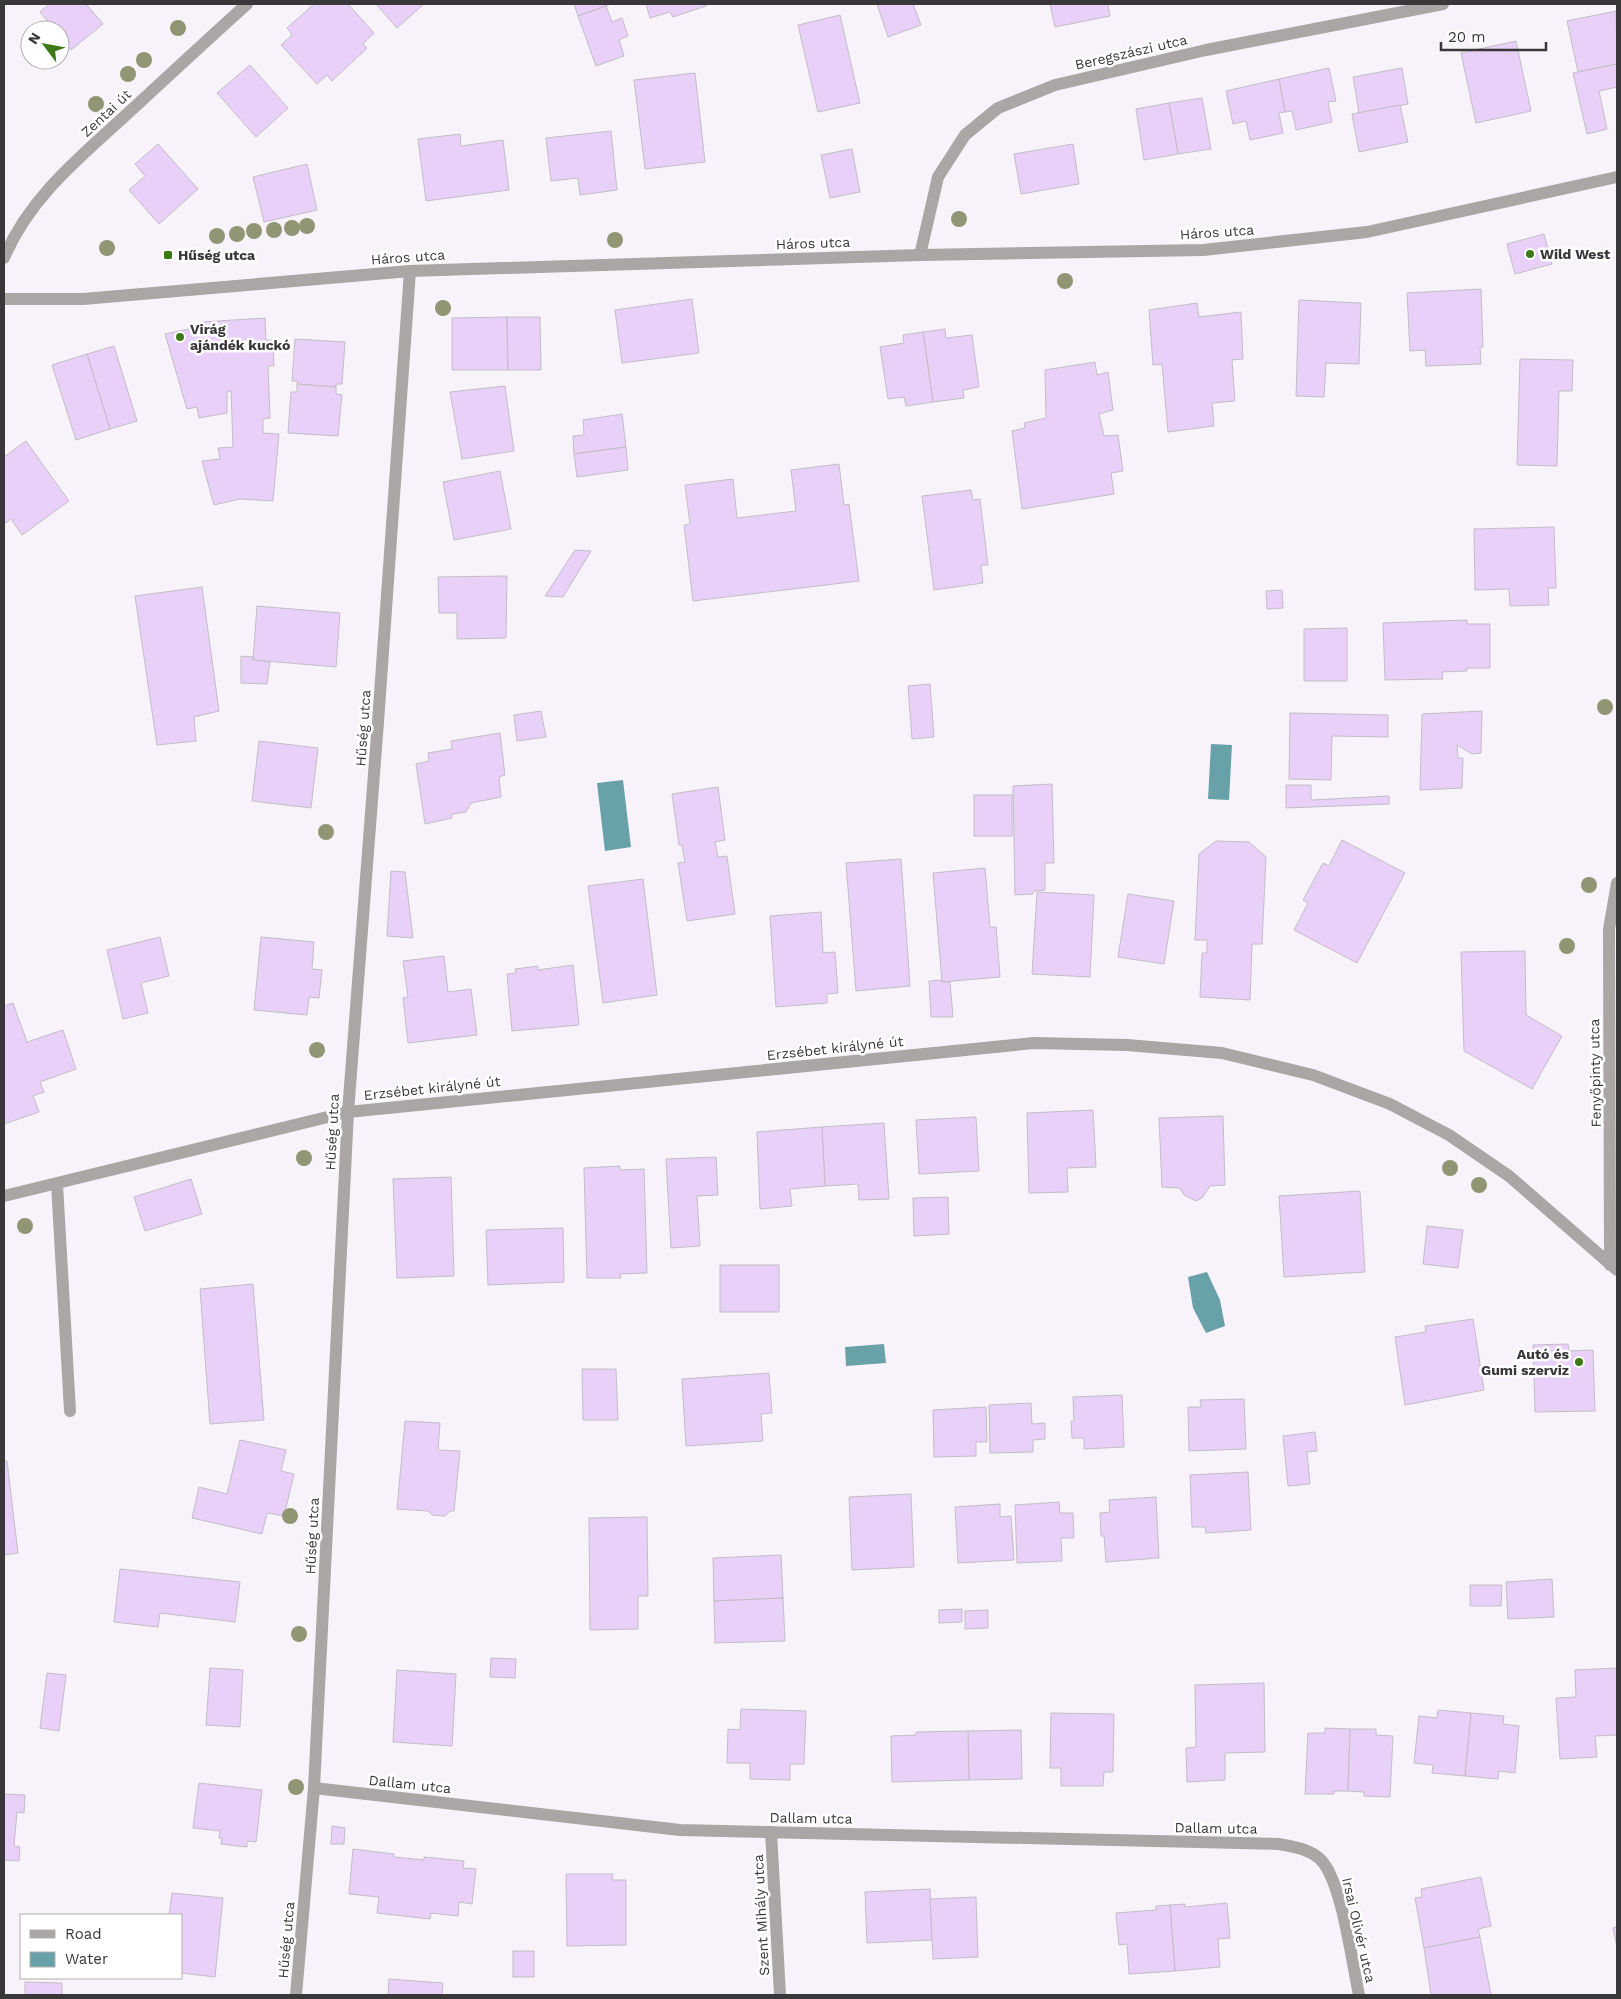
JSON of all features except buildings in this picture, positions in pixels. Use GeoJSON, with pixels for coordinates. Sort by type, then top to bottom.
{"type":"FeatureCollection","features":[{"type":"Feature","properties":{"kind":"street","name":"Zentai út"},"geometry":{"type":"LineString","coordinates":[[4,258],[10,243],[28,214],[60,176],[246,4]]}},
{"type":"Feature","properties":{"kind":"street","name":"Beregszászi utca"},"geometry":{"type":"LineString","coordinates":[[920,254],[938,177],[965,135],[998,108],[1065,82],[1206,50],[1443,4]]}},
{"type":"Feature","properties":{"kind":"street","name":"Háros utca"},"geometry":{"type":"LineString","coordinates":[[4,299],[83,299],[410,271],[920,254],[1203,250],[1367,232],[1617,177]]}},
{"type":"Feature","properties":{"kind":"street","name":"Hűség utca"},"geometry":{"type":"LineString","coordinates":[[296,1995],[314,1788],[348,1112],[379,712],[410,271]]}},
{"type":"Feature","properties":{"kind":"street","name":"Fenyőpinty utca"},"geometry":{"type":"LineString","coordinates":[[1614,1267],[1608,929],[1616,890]]}},
{"type":"Feature","properties":{"kind":"street","name":"Erzsébet királyné út"},"geometry":{"type":"LineString","coordinates":[[4,1196],[348,1112],[1034,1043],[1127,1045],[1222,1053],[1313,1075],[1390,1104],[1449,1135],[1509,1176],[1614,1267]]}},
{"type":"Feature","properties":{"kind":"street"},"geometry":{"type":"LineString","coordinates":[[57,1184],[70,1411]]}},
{"type":"Feature","properties":{"kind":"street","name":"Dallam utca"},"geometry":{"type":"LineString","coordinates":[[314,1788],[680,1830],[1279,1844],[1309,1851]]}},
{"type":"Feature","properties":{"kind":"street","name":"Szent Mihály utca"},"geometry":{"type":"LineString","coordinates":[[772,1832],[780,1995]]}},
{"type":"Feature","properties":{"kind":"street","name":"Irsai Olivér utca"},"geometry":{"type":"LineString","coordinates":[[1309,1851],[1321,1860],[1336,1884],[1359,1995]]}},
{"type":"Feature","properties":{"kind":"water"},"geometry":{"type":"Polygon","coordinates":[[[1211,744],[1232,745],[1229,800],[1208,799],[1211,744]]]}},
{"type":"Feature","properties":{"kind":"water"},"geometry":{"type":"Polygon","coordinates":[[[623,780],[631,847],[605,851],[597,783],[623,780]]]}},
{"type":"Feature","properties":{"kind":"water"},"geometry":{"type":"Polygon","coordinates":[[[1207,1272],[1220,1300],[1225,1326],[1206,1333],[1193,1308],[1188,1277],[1207,1272]]]}},
{"type":"Feature","properties":{"kind":"water"},"geometry":{"type":"Polygon","coordinates":[[[884,1344],[886,1363],[846,1366],[845,1347],[884,1344]]]}},
{"type":"Feature","properties":{"kind":"place","name":"Wild West"},"geometry":{"type":"Point","coordinates":[1530,254]}},
{"type":"Feature","properties":{"kind":"place","name":"Hűség utca"},"geometry":{"type":"Point","coordinates":[168,255]}},
{"type":"Feature","properties":{"kind":"place","name":"Virág ajándék kuckó"},"geometry":{"type":"Point","coordinates":[180,337]}},
{"type":"Feature","properties":{"kind":"place","name":"Autó és Gumi szerviz"},"geometry":{"type":"Point","coordinates":[1579,1362]}}]}
